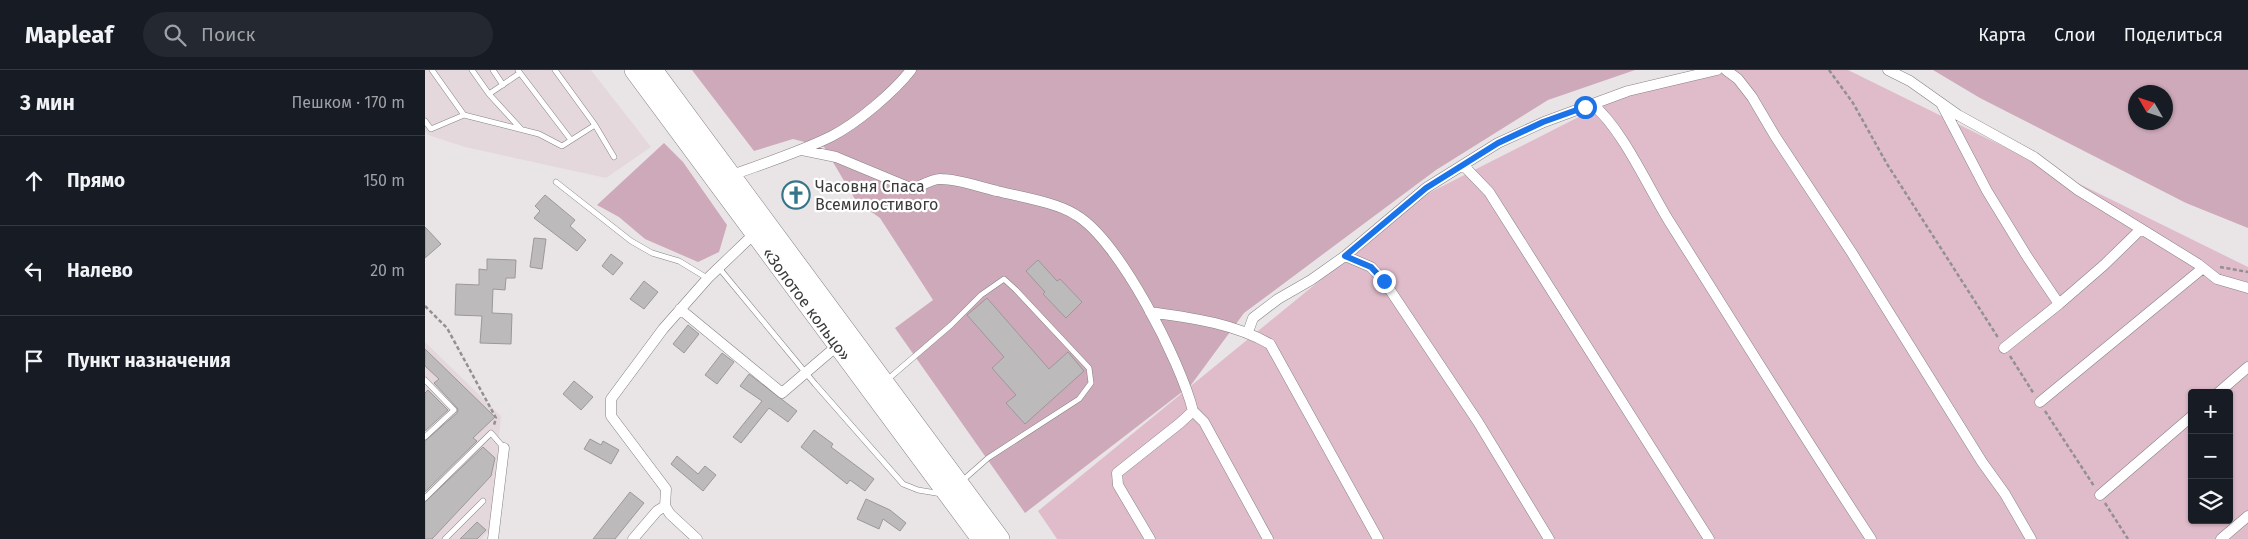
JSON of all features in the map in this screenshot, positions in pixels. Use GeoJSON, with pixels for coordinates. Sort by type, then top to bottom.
{"type":"FeatureCollection","features":[{"type":"Feature","properties":{"kind":"highway","name":"«Золотое кольцо»"},"geometry":{"type":"LineString","coordinates":[[634,70],[838,345],[953,489]]}},
{"type":"Feature","properties":{"kind":"highway","name":"«Золотое кольцо»"},"geometry":{"type":"LineString","coordinates":[[653,70],[885,382],[953,489],[984,533],[1000,539]]}},
{"type":"Feature","properties":{"kind":"street"},"geometry":{"type":"LineString","coordinates":[[731,175],[802,150],[833,135],[873,107],[911,70]]}},
{"type":"Feature","properties":{"kind":"street"},"geometry":{"type":"LineString","coordinates":[[1248,332],[1253,318],[1278,299],[1311,280],[1345,256],[1426,188],[1498,143],[1543,122],[1628,91],[1717,70]]}},
{"type":"Feature","properties":{"kind":"street"},"geometry":{"type":"LineString","coordinates":[[1726,70],[1738,79],[1752,97],[1982,462],[2005,494],[2031,539]]}},
{"type":"Feature","properties":{"kind":"street"},"geometry":{"type":"LineString","coordinates":[[1888,70],[1910,81],[1957,115],[2034,157],[2078,190],[2203,268],[2217,279],[2248,288]]}},
{"type":"Feature","properties":{"kind":"street"},"geometry":{"type":"LineString","coordinates":[[1940,102],[1987,191],[2059,304]]}},
{"type":"Feature","properties":{"kind":"street"},"geometry":{"type":"LineString","coordinates":[[1592,104],[1603,114],[1620,138],[1668,219],[1871,539]]}},
{"type":"Feature","properties":{"kind":"street"},"geometry":{"type":"LineString","coordinates":[[802,150],[836,157],[913,190],[940,178],[1038,201],[1076,215],[1099,234],[1126,270],[1150,312],[1170,349],[1189,393],[1193,411],[1204,422],[1268,539]]}},
{"type":"Feature","properties":{"kind":"street"},"geometry":{"type":"LineString","coordinates":[[1463,166],[1489,192],[1709,539]]}},
{"type":"Feature","properties":{"kind":"street"},"geometry":{"type":"LineString","coordinates":[[2004,348],[2104,265],[2141,229]]}},
{"type":"Feature","properties":{"kind":"street"},"geometry":{"type":"LineString","coordinates":[[697,539],[670,514],[665,506],[666,489],[611,416],[611,399],[663,328],[708,278],[755,233]]}},
{"type":"Feature","properties":{"kind":"street"},"geometry":{"type":"LineString","coordinates":[[1345,256],[1371,267],[1384,281],[1478,422],[1549,539]]}},
{"type":"Feature","properties":{"kind":"street"},"geometry":{"type":"LineString","coordinates":[[2040,402],[2203,268]]}},
{"type":"Feature","properties":{"kind":"street"},"geometry":{"type":"LineString","coordinates":[[680,309],[782,393],[838,345]]}},
{"type":"Feature","properties":{"kind":"street"},"geometry":{"type":"LineString","coordinates":[[1150,312],[1197,319],[1248,332],[1270,344],[1378,539]]}},
{"type":"Feature","properties":{"kind":"street"},"geometry":{"type":"LineString","coordinates":[[2223,389],[2248,367]]}},
{"type":"Feature","properties":{"kind":"street"},"geometry":{"type":"LineString","coordinates":[[1150,539],[1118,485],[1117,473],[1181,423],[1193,411]]}},
{"type":"Feature","properties":{"kind":"street"},"geometry":{"type":"LineString","coordinates":[[2100,495],[2188,419]]}},
{"type":"Feature","properties":{"kind":"street"},"geometry":{"type":"LineString","coordinates":[[493,539],[505,448]]}},
{"type":"Feature","properties":{"kind":"street"},"geometry":{"type":"LineString","coordinates":[[633,539],[657,511],[665,506]]}},
{"type":"Feature","properties":{"kind":"street"},"geometry":{"type":"LineString","coordinates":[[2221,539],[2248,516]]}},
{"type":"Feature","properties":{"kind":"lane"},"geometry":{"type":"LineString","coordinates":[[432,70],[464,115]]}},
{"type":"Feature","properties":{"kind":"lane"},"geometry":{"type":"LineString","coordinates":[[472,70],[489,94],[521,129]]}},
{"type":"Feature","properties":{"kind":"lane"},"geometry":{"type":"LineString","coordinates":[[493,70],[503,85]]}},
{"type":"Feature","properties":{"kind":"lane"},"geometry":{"type":"LineString","coordinates":[[555,70],[595,125],[614,157]]}},
{"type":"Feature","properties":{"kind":"lane"},"geometry":{"type":"LineString","coordinates":[[489,94],[519,72],[571,140]]}},
{"type":"Feature","properties":{"kind":"lane"},"geometry":{"type":"LineString","coordinates":[[425,121],[431,129],[464,115],[539,134],[561,146],[595,125]]}},
{"type":"Feature","properties":{"kind":"lane"},"geometry":{"type":"LineString","coordinates":[[556,182],[631,241],[652,253],[679,261],[708,278]]}},
{"type":"Feature","properties":{"kind":"lane"},"geometry":{"type":"LineString","coordinates":[[719,268],[903,484],[919,490],[953,489],[988,458],[1079,399],[1091,383],[1089,368],[1016,290],[1003,279],[981,295],[951,325],[885,382]]}},
{"type":"Feature","properties":{"kind":"lane"},"geometry":{"type":"LineString","coordinates":[[425,381],[454,410],[425,437]]}},
{"type":"Feature","properties":{"kind":"lane"},"geometry":{"type":"LineString","coordinates":[[425,498],[491,433],[505,448]]}},
{"type":"Feature","properties":{"kind":"lane"},"geometry":{"type":"LineString","coordinates":[[445,539],[483,501]]}},
{"type":"Feature","properties":{"kind":"path"},"geometry":{"type":"LineString","coordinates":[[1829,70],[1853,104],[1941,250],[2128,539]]}},
{"type":"Feature","properties":{"kind":"path"},"geometry":{"type":"LineString","coordinates":[[425,306],[447,328],[497,418],[491,433]]}},
{"type":"Feature","properties":{"kind":"shaded area"},"geometry":{"type":"Polygon","coordinates":[[[425,70],[591,70],[651,147],[606,178],[465,147],[428,135],[425,131],[425,70]]]}},
{"type":"Feature","properties":{"kind":"shaded area"},"geometry":{"type":"Polygon","coordinates":[[[692,70],[1635,70],[1548,100],[1436,170],[1244,313],[1191,385],[1025,513],[895,328],[933,300],[880,218],[856,201],[824,147],[793,139],[754,151],[692,70]]]}},
{"type":"Feature","properties":{"kind":"shaded area"},"geometry":{"type":"Polygon","coordinates":[[[1734,70],[1848,70],[2248,267],[2248,539],[1057,539],[1038,511],[1423,196],[1618,97],[1734,70]]]}},
{"type":"Feature","properties":{"kind":"shaded area"},"geometry":{"type":"Polygon","coordinates":[[[1933,70],[2248,70],[2248,228],[2186,203],[1980,98],[1933,70]]]}},
{"type":"Feature","properties":{"kind":"shaded area"},"geometry":{"type":"Polygon","coordinates":[[[664,143],[683,162],[727,225],[719,252],[698,262],[645,239],[619,217],[597,205],[664,143]]]}},
{"type":"Feature","properties":{"kind":"shaded area"},"geometry":{"type":"Polygon","coordinates":[[[425,342],[501,416],[490,530],[481,539],[425,539],[425,342]]]}},
{"type":"Feature","properties":{"kind":"building"},"geometry":{"type":"Polygon","coordinates":[[[545,195],[575,220],[570,226],[586,240],[577,251],[534,218],[540,211],[535,206],[545,195]]]}},
{"type":"Feature","properties":{"kind":"building"},"geometry":{"type":"Polygon","coordinates":[[[425,227],[441,244],[425,258],[425,227]]]}},
{"type":"Feature","properties":{"kind":"building"},"geometry":{"type":"Polygon","coordinates":[[[534,238],[546,239],[542,269],[530,267],[534,238]]]}},
{"type":"Feature","properties":{"kind":"building"},"geometry":{"type":"Polygon","coordinates":[[[611,254],[623,263],[613,275],[602,266],[611,254]]]}},
{"type":"Feature","properties":{"kind":"building"},"geometry":{"type":"Polygon","coordinates":[[[487,259],[516,260],[515,278],[506,278],[505,290],[493,289],[492,313],[512,314],[511,344],[480,343],[482,316],[455,315],[456,284],[479,285],[479,269],[487,270],[487,259]]]}},
{"type":"Feature","properties":{"kind":"building"},"geometry":{"type":"Polygon","coordinates":[[[1038,260],[1057,281],[1060,279],[1082,302],[1066,318],[1043,294],[1045,292],[1026,271],[1038,260]]]}},
{"type":"Feature","properties":{"kind":"building"},"geometry":{"type":"Polygon","coordinates":[[[644,281],[658,292],[644,309],[630,299],[644,281]]]}},
{"type":"Feature","properties":{"kind":"building"},"geometry":{"type":"Polygon","coordinates":[[[987,298],[1049,369],[1068,352],[1084,371],[1025,424],[1006,403],[1016,395],[992,368],[1004,357],[967,315],[987,298]]]}},
{"type":"Feature","properties":{"kind":"building"},"geometry":{"type":"Polygon","coordinates":[[[688,325],[699,334],[684,353],[673,344],[688,325]]]}},
{"type":"Feature","properties":{"kind":"building"},"geometry":{"type":"Polygon","coordinates":[[[425,349],[495,417],[473,438],[477,441],[425,492],[425,441],[457,413],[458,409],[434,383],[439,379],[425,366],[425,349]]]}},
{"type":"Feature","properties":{"kind":"building"},"geometry":{"type":"Polygon","coordinates":[[[722,353],[734,362],[717,384],[705,375],[722,353]]]}},
{"type":"Feature","properties":{"kind":"building"},"geometry":{"type":"Polygon","coordinates":[[[749,374],[797,411],[788,422],[769,408],[741,443],[733,437],[762,401],[740,386],[749,374]]]}},
{"type":"Feature","properties":{"kind":"building"},"geometry":{"type":"Polygon","coordinates":[[[574,381],[593,397],[581,410],[563,394],[574,381]]]}},
{"type":"Feature","properties":{"kind":"building"},"geometry":{"type":"Polygon","coordinates":[[[428,390],[448,410],[425,431],[425,393],[428,390]]]}},
{"type":"Feature","properties":{"kind":"building"},"geometry":{"type":"Polygon","coordinates":[[[814,430],[833,444],[831,447],[874,479],[865,491],[850,480],[847,484],[801,447],[814,430]]]}},
{"type":"Feature","properties":{"kind":"building"},"geometry":{"type":"Polygon","coordinates":[[[590,439],[601,445],[603,441],[619,450],[611,464],[584,449],[590,439]]]}},
{"type":"Feature","properties":{"kind":"building"},"geometry":{"type":"Polygon","coordinates":[[[483,447],[495,458],[491,476],[432,539],[425,539],[425,502],[483,447]]]}},
{"type":"Feature","properties":{"kind":"building"},"geometry":{"type":"Polygon","coordinates":[[[677,456],[698,474],[705,466],[716,475],[703,491],[671,464],[677,456]]]}},
{"type":"Feature","properties":{"kind":"building"},"geometry":{"type":"Polygon","coordinates":[[[630,492],[644,503],[615,539],[593,539],[630,492]]]}},
{"type":"Feature","properties":{"kind":"building"},"geometry":{"type":"Polygon","coordinates":[[[866,499],[890,510],[906,523],[900,531],[883,519],[879,529],[857,519],[866,499]]]}},
{"type":"Feature","properties":{"kind":"building"},"geometry":{"type":"Polygon","coordinates":[[[477,522],[486,530],[477,539],[460,539],[477,522]]]}},
{"type":"Feature","properties":{"kind":"place","name":"Часовня Спаса Всемилостивого"},"geometry":{"type":"Point","coordinates":[796,195]}},
{"type":"Feature","properties":{"kind":"route"},"geometry":{"type":"LineString","coordinates":[[1384,281],[1371,267],[1345,256],[1426,188],[1498,143],[1543,122],[1585,107]]}}]}
